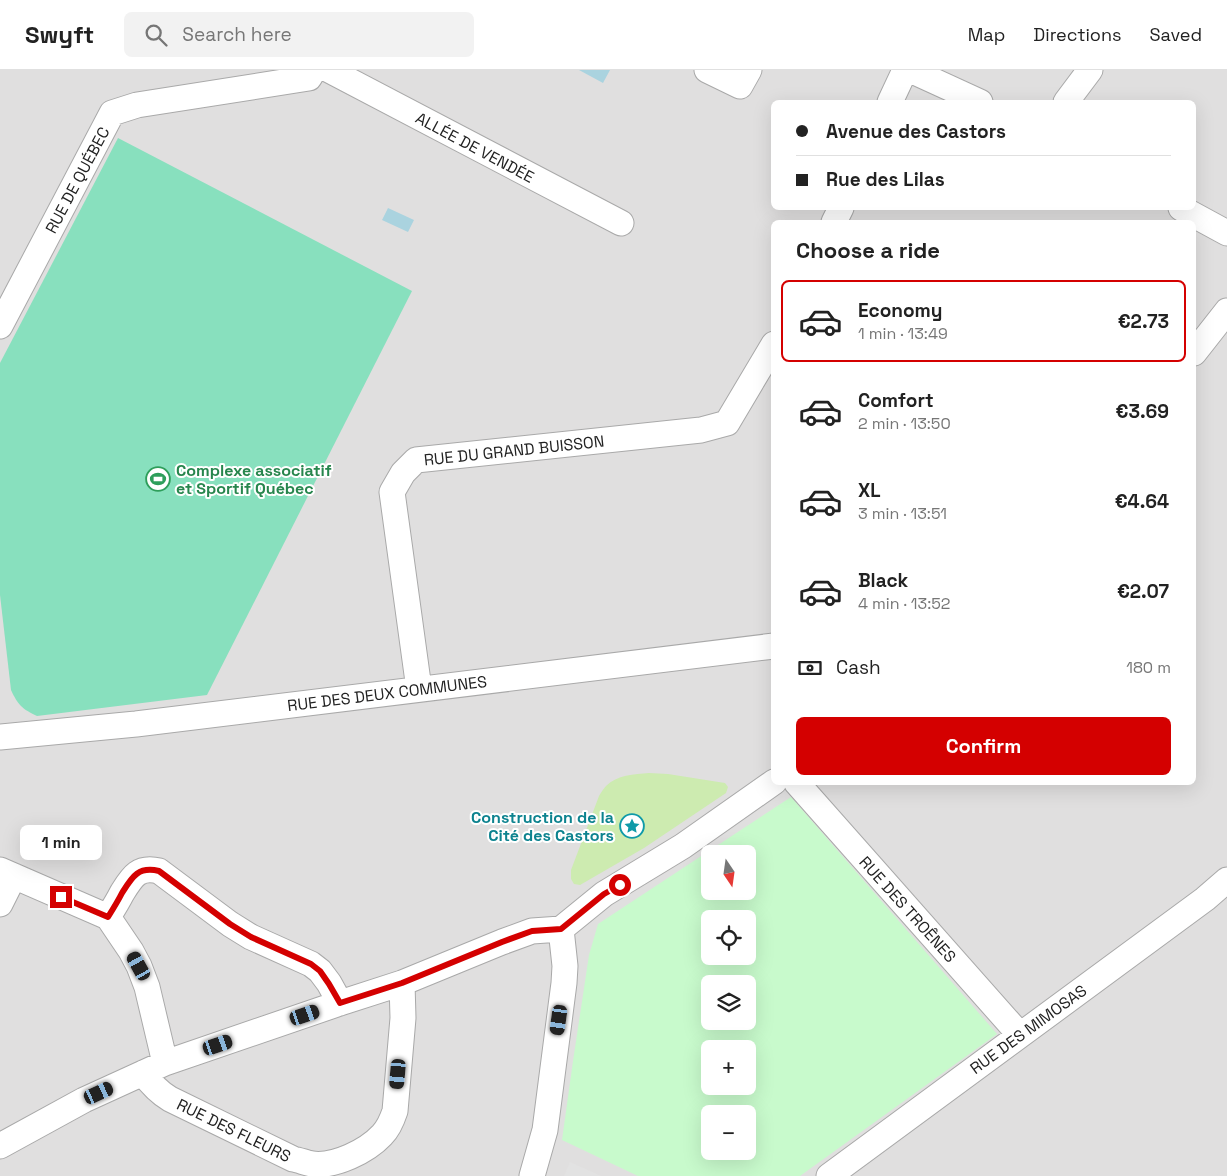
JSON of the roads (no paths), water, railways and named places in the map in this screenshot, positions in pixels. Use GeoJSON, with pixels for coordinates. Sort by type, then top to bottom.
{"type":"FeatureCollection","features":[{"type":"Feature","properties":{"kind":"street","name":"RUE DE QUÉBEC"},"geometry":{"type":"LineString","coordinates":[[4,313],[112,113],[137,105],[310,78],[314,70]]}},
{"type":"Feature","properties":{"kind":"street","name":"ALLÉE DE VENDÉE"},"geometry":{"type":"LineString","coordinates":[[329,70],[621,223]]}},
{"type":"Feature","properties":{"kind":"street"},"geometry":{"type":"LineString","coordinates":[[707,70],[740,86],[749,70]]}},
{"type":"Feature","properties":{"kind":"street"},"geometry":{"type":"LineString","coordinates":[[891,100],[905,70]]}},
{"type":"Feature","properties":{"kind":"street"},"geometry":{"type":"LineString","coordinates":[[910,70],[976,100]]}},
{"type":"Feature","properties":{"kind":"street"},"geometry":{"type":"LineString","coordinates":[[1068,100],[1090,70]]}},
{"type":"Feature","properties":{"kind":"street"},"geometry":{"type":"LineString","coordinates":[[1185,210],[1227,233]]}},
{"type":"Feature","properties":{"kind":"street"},"geometry":{"type":"LineString","coordinates":[[1196,350],[1227,311]]}},
{"type":"Feature","properties":{"kind":"street","name":"RUE DU GRAND BUISSON"},"geometry":{"type":"LineString","coordinates":[[419,689],[392,492],[402,473],[416,460],[701,430],[726,423],[771,349]]}},
{"type":"Feature","properties":{"kind":"street","name":"RUE DES DEUX COMMUNES"},"geometry":{"type":"LineString","coordinates":[[0,737],[136,724],[771,646]]}},
{"type":"Feature","properties":{"kind":"street"},"geometry":{"type":"LineString","coordinates":[[0,1146],[84,1100],[154,1068],[402,983],[532,931],[561,929],[604,894],[683,846],[771,784]]}},
{"type":"Feature","properties":{"kind":"street","name":"RUE DES TROÊNES"},"geometry":{"type":"LineString","coordinates":[[799,785],[1020,1035]]}},
{"type":"Feature","properties":{"kind":"street"},"geometry":{"type":"LineString","coordinates":[[108,917],[134,875],[150,869],[159,871],[230,924],[251,937],[311,964],[320,971],[340,1003]]}},
{"type":"Feature","properties":{"kind":"street"},"geometry":{"type":"LineString","coordinates":[[0,904],[7,873],[108,917],[139,966],[146,987],[154,1068]]}},
{"type":"Feature","properties":{"kind":"street","name":"RUE DES MIMOSAS"},"geometry":{"type":"LineString","coordinates":[[829,1176],[1205,899],[1227,880]]}},
{"type":"Feature","properties":{"kind":"street"},"geometry":{"type":"LineString","coordinates":[[532,1176],[545,1130],[564,983],[565,966],[561,929]]}},
{"type":"Feature","properties":{"kind":"street","name":"RUE DES FLEURS"},"geometry":{"type":"LineString","coordinates":[[154,1068],[152,1086],[170,1099],[293,1159],[313,1164],[330,1164],[349,1158],[382,1135],[390,1124],[394,1111],[403,1018],[402,983]]}},
{"type":"Feature","properties":{"kind":"water"},"geometry":{"type":"Polygon","coordinates":[[[579,70],[610,70],[603,83],[579,70]]]}},
{"type":"Feature","properties":{"kind":"water"},"geometry":{"type":"Polygon","coordinates":[[[388,208],[414,220],[408,232],[382,220],[388,208]]]}},
{"type":"Feature","properties":{"kind":"place","name":"Complexe associatif et Sportif Québec"},"geometry":{"type":"Point","coordinates":[158,479]}},
{"type":"Feature","properties":{"kind":"place","name":"Construction de la Cité des Castors"},"geometry":{"type":"Point","coordinates":[632,826]}}]}
